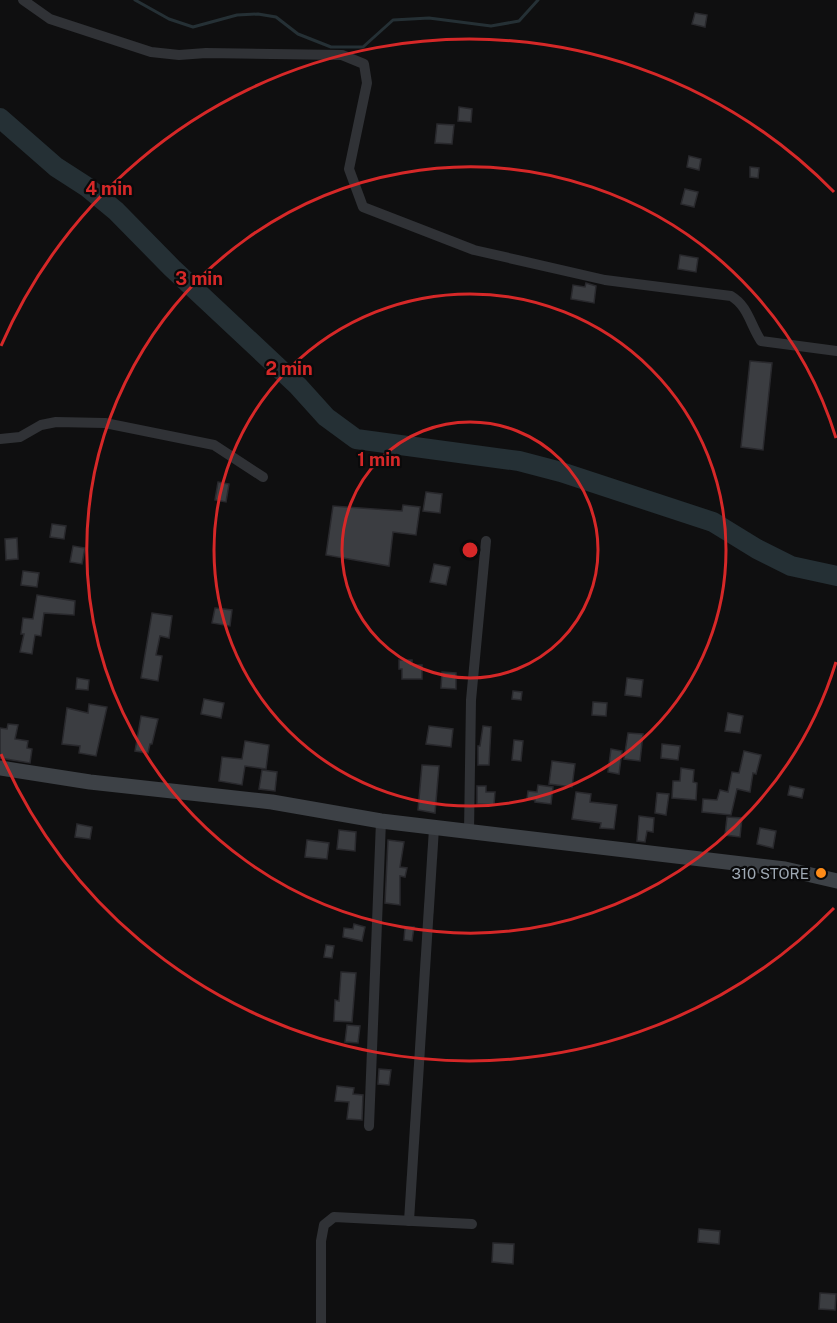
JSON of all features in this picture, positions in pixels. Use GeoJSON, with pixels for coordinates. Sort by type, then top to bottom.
{"type":"FeatureCollection","features":[{"type":"Feature","properties":{"kind":"street"},"geometry":{"type":"LineString","coordinates":[[23,0],[50,19],[151,52],[179,55],[206,53],[342,55],[364,64],[367,83],[349,169],[363,207],[474,249],[605,280],[731,296],[742,302],[760,341],[837,351]]}},
{"type":"Feature","properties":{"kind":"street"},"geometry":{"type":"LineString","coordinates":[[0,439],[20,437],[41,425],[56,422],[105,423],[214,445],[263,477]]}},
{"type":"Feature","properties":{"kind":"street"},"geometry":{"type":"LineString","coordinates":[[469,832],[471,700],[486,541]]}},
{"type":"Feature","properties":{"kind":"street"},"geometry":{"type":"LineString","coordinates":[[0,768],[90,782],[273,802],[434,828],[785,869],[837,881]]}},
{"type":"Feature","properties":{"kind":"street"},"geometry":{"type":"LineString","coordinates":[[369,1126],[381,821]]}},
{"type":"Feature","properties":{"kind":"street"},"geometry":{"type":"LineString","coordinates":[[409,1221],[434,828]]}},
{"type":"Feature","properties":{"kind":"street"},"geometry":{"type":"LineString","coordinates":[[321,1323],[321,1241],[324,1225],[334,1218],[472,1224]]}},
{"type":"Feature","properties":{"kind":"building"},"geometry":{"type":"Polygon","coordinates":[[[695,13],[707,15],[705,27],[692,24],[695,13]]]}},
{"type":"Feature","properties":{"kind":"building"},"geometry":{"type":"Polygon","coordinates":[[[459,107],[472,109],[471,122],[458,121],[459,107]]]}},
{"type":"Feature","properties":{"kind":"building"},"geometry":{"type":"Polygon","coordinates":[[[437,124],[454,125],[452,144],[435,143],[437,124]]]}},
{"type":"Feature","properties":{"kind":"building"},"geometry":{"type":"Polygon","coordinates":[[[689,156],[701,159],[699,170],[687,167],[689,156]]]}},
{"type":"Feature","properties":{"kind":"building"},"geometry":{"type":"Polygon","coordinates":[[[750,167],[759,168],[758,178],[750,177],[750,167]]]}},
{"type":"Feature","properties":{"kind":"building"},"geometry":{"type":"Polygon","coordinates":[[[685,189],[698,192],[694,207],[681,204],[685,189]]]}},
{"type":"Feature","properties":{"kind":"building"},"geometry":{"type":"Polygon","coordinates":[[[680,255],[698,258],[696,272],[678,269],[680,255]]]}},
{"type":"Feature","properties":{"kind":"building"},"geometry":{"type":"Polygon","coordinates":[[[586,283],[596,286],[594,303],[571,299],[573,285],[585,287],[586,283]]]}},
{"type":"Feature","properties":{"kind":"building"},"geometry":{"type":"Polygon","coordinates":[[[750,361],[772,363],[763,450],[741,447],[750,361]]]}},
{"type":"Feature","properties":{"kind":"building"},"geometry":{"type":"Polygon","coordinates":[[[218,482],[229,484],[226,502],[215,500],[218,482]]]}},
{"type":"Feature","properties":{"kind":"building"},"geometry":{"type":"Polygon","coordinates":[[[426,492],[442,494],[440,513],[423,511],[426,492]]]}},
{"type":"Feature","properties":{"kind":"building"},"geometry":{"type":"Polygon","coordinates":[[[403,505],[420,507],[416,535],[393,532],[389,566],[326,555],[333,506],[402,511],[403,505]]]}},
{"type":"Feature","properties":{"kind":"building"},"geometry":{"type":"Polygon","coordinates":[[[52,524],[66,526],[64,539],[50,537],[52,524]]]}},
{"type":"Feature","properties":{"kind":"building"},"geometry":{"type":"Polygon","coordinates":[[[17,538],[18,559],[6,560],[5,539],[17,538]]]}},
{"type":"Feature","properties":{"kind":"building"},"geometry":{"type":"Polygon","coordinates":[[[73,546],[85,548],[82,564],[70,562],[73,546]]]}},
{"type":"Feature","properties":{"kind":"building"},"geometry":{"type":"Polygon","coordinates":[[[434,564],[450,567],[446,585],[430,582],[434,564]]]}},
{"type":"Feature","properties":{"kind":"building"},"geometry":{"type":"Polygon","coordinates":[[[23,571],[39,573],[37,587],[21,585],[23,571]]]}},
{"type":"Feature","properties":{"kind":"building"},"geometry":{"type":"Polygon","coordinates":[[[37,595],[75,601],[74,615],[44,613],[41,636],[35,635],[32,654],[20,652],[24,634],[21,634],[23,618],[33,619],[37,595]]]}},
{"type":"Feature","properties":{"kind":"building"},"geometry":{"type":"Polygon","coordinates":[[[215,608],[232,610],[230,626],[212,623],[215,608]]]}},
{"type":"Feature","properties":{"kind":"building"},"geometry":{"type":"Polygon","coordinates":[[[152,613],[172,616],[169,638],[160,636],[156,655],[162,656],[158,681],[141,678],[152,613]]]}},
{"type":"Feature","properties":{"kind":"building"},"geometry":{"type":"Polygon","coordinates":[[[399,660],[412,660],[412,665],[422,665],[422,679],[402,679],[399,660]]]}},
{"type":"Feature","properties":{"kind":"building"},"geometry":{"type":"Polygon","coordinates":[[[442,672],[456,673],[456,689],[441,688],[442,672]]]}},
{"type":"Feature","properties":{"kind":"building"},"geometry":{"type":"Polygon","coordinates":[[[77,678],[89,680],[88,690],[76,689],[77,678]]]}},
{"type":"Feature","properties":{"kind":"building"},"geometry":{"type":"Polygon","coordinates":[[[627,678],[643,680],[641,697],[625,695],[627,678]]]}},
{"type":"Feature","properties":{"kind":"building"},"geometry":{"type":"Polygon","coordinates":[[[513,691],[522,692],[521,700],[512,699],[513,691]]]}},
{"type":"Feature","properties":{"kind":"building"},"geometry":{"type":"Polygon","coordinates":[[[204,699],[224,703],[221,718],[201,714],[204,699]]]}},
{"type":"Feature","properties":{"kind":"building"},"geometry":{"type":"Polygon","coordinates":[[[593,702],[607,703],[606,716],[592,715],[593,702]]]}},
{"type":"Feature","properties":{"kind":"building"},"geometry":{"type":"Polygon","coordinates":[[[89,704],[107,707],[96,756],[79,753],[80,746],[62,744],[67,708],[88,713],[89,704]]]}},
{"type":"Feature","properties":{"kind":"building"},"geometry":{"type":"Polygon","coordinates":[[[728,713],[743,716],[740,733],[725,731],[728,713]]]}},
{"type":"Feature","properties":{"kind":"building"},"geometry":{"type":"Polygon","coordinates":[[[141,716],[158,719],[148,753],[135,751],[141,716]]]}},
{"type":"Feature","properties":{"kind":"building"},"geometry":{"type":"Polygon","coordinates":[[[8,724],[18,725],[15,739],[28,741],[27,748],[32,749],[30,763],[0,758],[0,728],[7,729],[8,724]]]}},
{"type":"Feature","properties":{"kind":"building"},"geometry":{"type":"Polygon","coordinates":[[[429,726],[453,729],[451,747],[426,744],[429,726]]]}},
{"type":"Feature","properties":{"kind":"building"},"geometry":{"type":"Polygon","coordinates":[[[483,726],[491,727],[489,765],[478,765],[478,746],[480,746],[483,726]]]}},
{"type":"Feature","properties":{"kind":"building"},"geometry":{"type":"Polygon","coordinates":[[[628,733],[643,734],[640,761],[624,759],[628,733]]]}},
{"type":"Feature","properties":{"kind":"building"},"geometry":{"type":"Polygon","coordinates":[[[514,740],[523,741],[521,761],[512,760],[514,740]]]}},
{"type":"Feature","properties":{"kind":"building"},"geometry":{"type":"Polygon","coordinates":[[[245,741],[269,745],[266,769],[245,766],[242,785],[219,781],[222,757],[242,759],[245,741]]]}},
{"type":"Feature","properties":{"kind":"building"},"geometry":{"type":"Polygon","coordinates":[[[662,744],[680,746],[678,760],[661,758],[662,744]]]}},
{"type":"Feature","properties":{"kind":"building"},"geometry":{"type":"Polygon","coordinates":[[[611,749],[622,751],[619,774],[608,772],[611,749]]]}},
{"type":"Feature","properties":{"kind":"building"},"geometry":{"type":"Polygon","coordinates":[[[744,751],[761,755],[756,774],[753,773],[750,792],[737,789],[731,815],[702,812],[703,799],[717,800],[720,790],[728,792],[732,772],[739,773],[744,751]]]}},
{"type":"Feature","properties":{"kind":"building"},"geometry":{"type":"Polygon","coordinates":[[[552,761],[575,764],[572,787],[549,784],[552,761]]]}},
{"type":"Feature","properties":{"kind":"building"},"geometry":{"type":"Polygon","coordinates":[[[422,765],[439,766],[435,813],[418,810],[422,765]]]}},
{"type":"Feature","properties":{"kind":"building"},"geometry":{"type":"Polygon","coordinates":[[[681,768],[694,770],[693,782],[697,783],[696,800],[672,798],[673,781],[680,781],[681,768]]]}},
{"type":"Feature","properties":{"kind":"building"},"geometry":{"type":"Polygon","coordinates":[[[262,770],[277,772],[275,791],[259,789],[262,770]]]}},
{"type":"Feature","properties":{"kind":"building"},"geometry":{"type":"Polygon","coordinates":[[[538,785],[553,787],[551,804],[527,799],[528,791],[537,792],[538,785]]]}},
{"type":"Feature","properties":{"kind":"building"},"geometry":{"type":"Polygon","coordinates":[[[477,786],[486,786],[486,792],[495,792],[494,805],[477,804],[477,786]]]}},
{"type":"Feature","properties":{"kind":"building"},"geometry":{"type":"Polygon","coordinates":[[[790,786],[804,789],[802,798],[788,795],[790,786]]]}},
{"type":"Feature","properties":{"kind":"building"},"geometry":{"type":"Polygon","coordinates":[[[576,792],[591,794],[590,802],[617,805],[614,829],[600,828],[601,823],[572,819],[576,792]]]}},
{"type":"Feature","properties":{"kind":"building"},"geometry":{"type":"Polygon","coordinates":[[[657,793],[669,794],[666,815],[655,813],[657,793]]]}},
{"type":"Feature","properties":{"kind":"building"},"geometry":{"type":"Polygon","coordinates":[[[639,816],[654,818],[653,832],[647,831],[645,842],[637,841],[639,816]]]}},
{"type":"Feature","properties":{"kind":"building"},"geometry":{"type":"Polygon","coordinates":[[[727,817],[742,818],[740,837],[725,835],[727,817]]]}},
{"type":"Feature","properties":{"kind":"building"},"geometry":{"type":"Polygon","coordinates":[[[77,824],[92,827],[90,839],[75,837],[77,824]]]}},
{"type":"Feature","properties":{"kind":"building"},"geometry":{"type":"Polygon","coordinates":[[[760,828],[776,831],[773,848],[757,844],[760,828]]]}},
{"type":"Feature","properties":{"kind":"building"},"geometry":{"type":"Polygon","coordinates":[[[339,830],[356,832],[355,851],[337,849],[339,830]]]}},
{"type":"Feature","properties":{"kind":"building"},"geometry":{"type":"Polygon","coordinates":[[[307,840],[329,843],[327,859],[305,857],[307,840]]]}},
{"type":"Feature","properties":{"kind":"building"},"geometry":{"type":"Polygon","coordinates":[[[388,840],[404,842],[400,867],[407,868],[405,877],[400,876],[400,905],[385,903],[388,840]]]}},
{"type":"Feature","properties":{"kind":"building"},"geometry":{"type":"Polygon","coordinates":[[[354,924],[365,927],[362,941],[343,937],[344,928],[353,929],[354,924]]]}},
{"type":"Feature","properties":{"kind":"building"},"geometry":{"type":"Polygon","coordinates":[[[405,927],[414,927],[412,941],[404,940],[405,927]]]}},
{"type":"Feature","properties":{"kind":"building"},"geometry":{"type":"Polygon","coordinates":[[[326,945],[334,946],[332,958],[324,957],[326,945]]]}},
{"type":"Feature","properties":{"kind":"building"},"geometry":{"type":"Polygon","coordinates":[[[341,972],[356,973],[352,1022],[334,1021],[335,1000],[339,1001],[341,972]]]}},
{"type":"Feature","properties":{"kind":"building"},"geometry":{"type":"Polygon","coordinates":[[[347,1025],[360,1026],[358,1043],[345,1042],[347,1025]]]}},
{"type":"Feature","properties":{"kind":"building"},"geometry":{"type":"Polygon","coordinates":[[[379,1069],[391,1070],[389,1085],[378,1084],[379,1069]]]}},
{"type":"Feature","properties":{"kind":"building"},"geometry":{"type":"Polygon","coordinates":[[[337,1086],[354,1088],[353,1094],[363,1095],[362,1120],[347,1119],[349,1102],[335,1101],[337,1086]]]}},
{"type":"Feature","properties":{"kind":"building"},"geometry":{"type":"Polygon","coordinates":[[[699,1229],[720,1231],[719,1244],[698,1242],[699,1229]]]}},
{"type":"Feature","properties":{"kind":"building"},"geometry":{"type":"Polygon","coordinates":[[[493,1243],[514,1244],[513,1264],[492,1262],[493,1243]]]}},
{"type":"Feature","properties":{"kind":"building"},"geometry":{"type":"Polygon","coordinates":[[[820,1293],[836,1294],[835,1310],[819,1309],[820,1293]]]}},
{"type":"Feature","properties":{"kind":"waterway"},"geometry":{"type":"LineString","coordinates":[[135,0],[169,19],[193,27],[237,15],[258,14],[276,17],[298,34],[331,47],[363,47],[393,20],[429,18],[491,26],[519,21],[538,0]]}},
{"type":"Feature","properties":{"kind":"waterway"},"geometry":{"type":"LineString","coordinates":[[0,118],[56,167],[87,187],[116,211],[172,268],[298,386],[326,417],[356,439],[519,461],[561,472],[713,522],[757,549],[791,566],[837,576]]}},
{"type":"Feature","properties":{"kind":"place","name":"310 STORE"},"geometry":{"type":"Point","coordinates":[821,873]}}]}
